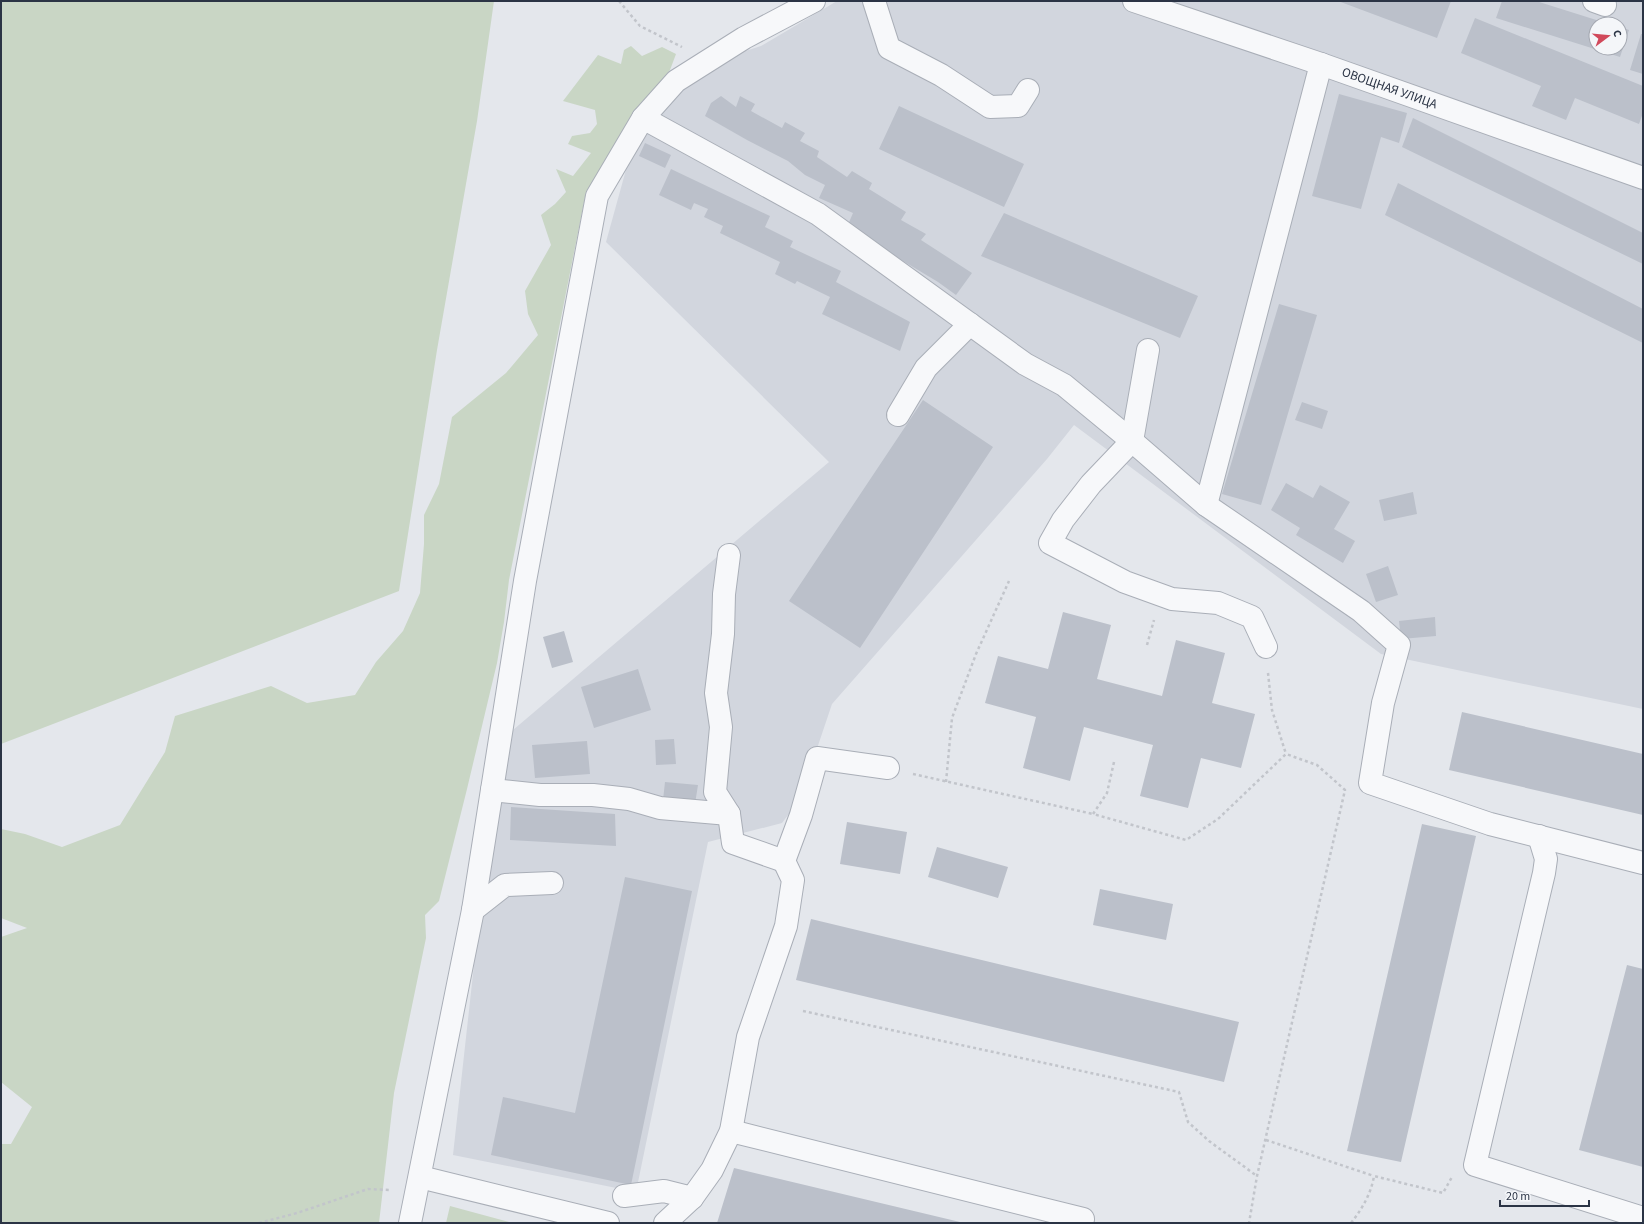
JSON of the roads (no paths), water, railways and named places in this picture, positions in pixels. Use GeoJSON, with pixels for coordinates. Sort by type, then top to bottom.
{"type":"FeatureCollection","features":[{"type":"Feature","properties":{"kind":"street"},"geometry":{"type":"LineString","coordinates":[[410,1223],[473,910],[526,573],[597,196],[643,118],[676,82],[744,38],[814,1]]}},
{"type":"Feature","properties":{"kind":"street"},"geometry":{"type":"LineString","coordinates":[[874,1],[889,48],[941,75],[990,107],[1018,106],[1028,90]]}},
{"type":"Feature","properties":{"kind":"street","name":"ОВОЩНАЯ УЛИЦА"},"geometry":{"type":"LineString","coordinates":[[1134,1],[1321,64],[1643,178]]}},
{"type":"Feature","properties":{"kind":"street"},"geometry":{"type":"LineString","coordinates":[[1206,505],[1321,64]]}},
{"type":"Feature","properties":{"kind":"street"},"geometry":{"type":"LineString","coordinates":[[643,118],[818,214],[1025,364],[1064,385],[1206,505],[1361,611],[1398,645],[1382,703],[1370,783],[1490,824],[1643,863]]}},
{"type":"Feature","properties":{"kind":"street"},"geometry":{"type":"LineString","coordinates":[[898,415],[926,368],[970,324]]}},
{"type":"Feature","properties":{"kind":"street"},"geometry":{"type":"LineString","coordinates":[[1148,350],[1132,441],[1091,484],[1063,520],[1050,543],[1125,582],[1172,598],[1218,603],[1252,617],[1266,647]]}},
{"type":"Feature","properties":{"kind":"street"},"geometry":{"type":"LineString","coordinates":[[665,1223],[692,1198],[712,1170],[731,1131],[748,1037],[786,926],[793,880],[784,861],[733,843],[729,814],[715,792],[721,727],[716,693],[723,634],[724,594],[729,555]]}},
{"type":"Feature","properties":{"kind":"street"},"geometry":{"type":"LineString","coordinates":[[784,861],[802,815],[817,758],[888,768]]}},
{"type":"Feature","properties":{"kind":"street"},"geometry":{"type":"LineString","coordinates":[[492,790],[540,795],[593,795],[629,799],[660,808],[729,814]]}},
{"type":"Feature","properties":{"kind":"street"},"geometry":{"type":"LineString","coordinates":[[1540,836],[1546,859],[1544,873],[1475,1165],[1643,1218]]}},
{"type":"Feature","properties":{"kind":"street"},"geometry":{"type":"LineString","coordinates":[[473,910],[505,885],[552,884]]}},
{"type":"Feature","properties":{"kind":"street"},"geometry":{"type":"LineString","coordinates":[[731,1131],[1083,1219]]}},
{"type":"Feature","properties":{"kind":"street"},"geometry":{"type":"LineString","coordinates":[[418,1184],[608,1223]]}},
{"type":"Feature","properties":{"kind":"street"},"geometry":{"type":"LineString","coordinates":[[624,1196],[664,1191],[692,1198]]}}]}
